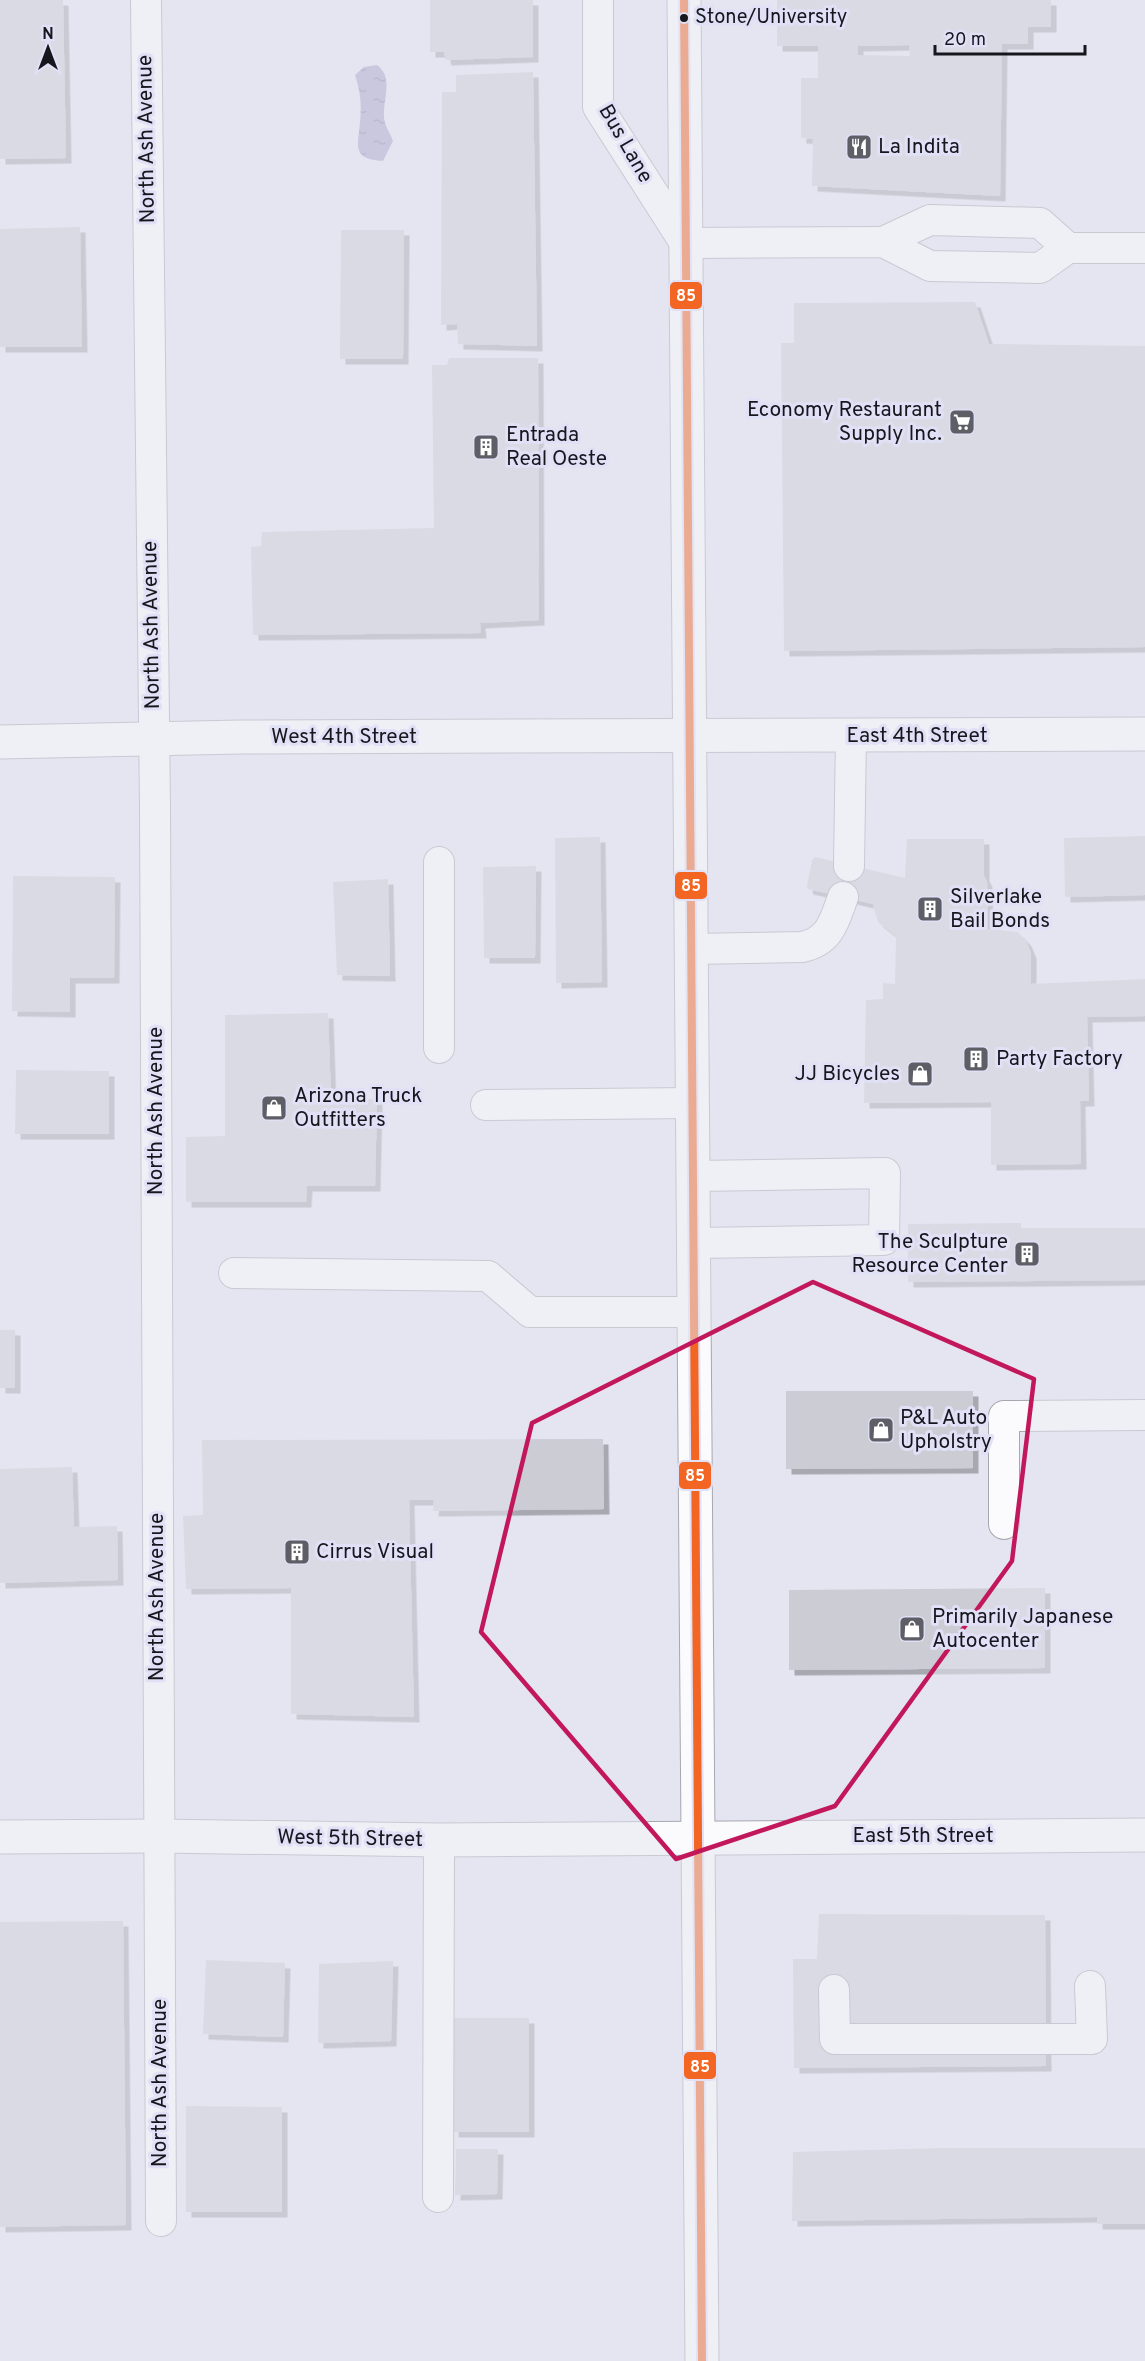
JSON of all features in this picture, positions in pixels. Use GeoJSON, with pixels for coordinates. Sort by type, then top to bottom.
{"type":"FeatureCollection","features":[{"type":"Feature","properties":{"kind":"main road"},"geometry":{"type":"LineString","coordinates":[[684,0],[688,737],[700,1838],[702,2361]]}},
{"type":"Feature","properties":{"kind":"main road","name":"East 4th Street"},"geometry":{"type":"LineString","coordinates":[[688,737],[1145,734]]}},
{"type":"Feature","properties":{"kind":"main road","name":"West 4th Street"},"geometry":{"type":"LineString","coordinates":[[0,742],[153,738],[688,737]]}},
{"type":"Feature","properties":{"kind":"main road","name":"East 5th Street"},"geometry":{"type":"LineString","coordinates":[[700,1838],[1145,1835]]}},
{"type":"Feature","properties":{"kind":"main road","name":"West 5th Street"},"geometry":{"type":"LineString","coordinates":[[0,1837],[159,1836],[439,1840],[700,1838]]}},
{"type":"Feature","properties":{"kind":"lane","name":"North Ash Avenue"},"geometry":{"type":"LineString","coordinates":[[146,0],[153,738],[161,2221]]}},
{"type":"Feature","properties":{"kind":"lane","name":"Bus Lane"},"geometry":{"type":"LineString","coordinates":[[598,0],[598,107],[685,243]]}},
{"type":"Feature","properties":{"kind":"lane"},"geometry":{"type":"LineString","coordinates":[[685,243],[883,242],[930,220],[1040,223],[1068,248]]}},
{"type":"Feature","properties":{"kind":"lane"},"geometry":{"type":"LineString","coordinates":[[883,242],[930,266],[1040,268],[1068,248],[1145,248]]}},
{"type":"Feature","properties":{"kind":"lane"},"geometry":{"type":"LineString","coordinates":[[849,866],[851,736]]}},
{"type":"Feature","properties":{"kind":"lane"},"geometry":{"type":"LineString","coordinates":[[439,862],[439,1048]]}},
{"type":"Feature","properties":{"kind":"lane"},"geometry":{"type":"LineString","coordinates":[[691,949],[802,947],[816,944],[832,928],[843,897]]}},
{"type":"Feature","properties":{"kind":"lane"},"geometry":{"type":"LineString","coordinates":[[486,1105],[693,1103]]}},
{"type":"Feature","properties":{"kind":"lane"},"geometry":{"type":"LineString","coordinates":[[693,1176],[885,1173],[884,1240],[694,1243]]}},
{"type":"Feature","properties":{"kind":"lane"},"geometry":{"type":"LineString","coordinates":[[234,1273],[488,1276],[530,1312],[695,1312]]}},
{"type":"Feature","properties":{"kind":"lane"},"geometry":{"type":"LineString","coordinates":[[1004,1524],[1004,1416],[1145,1414]]}},
{"type":"Feature","properties":{"kind":"lane"},"geometry":{"type":"LineString","coordinates":[[438,2197],[439,1840]]}},
{"type":"Feature","properties":{"kind":"lane"},"geometry":{"type":"LineString","coordinates":[[834,1990],[835,2039],[1092,2039],[1090,1986]]}},
{"type":"Feature","properties":{"kind":"highlighted area"},"geometry":{"type":"Polygon","coordinates":[[[813,1282],[1034,1379],[1012,1561],[835,1806],[676,1859],[481,1632],[532,1423],[813,1282]]]}},
{"type":"Feature","properties":{"kind":"water"},"geometry":{"type":"Polygon","coordinates":[[[377,65],[386,77],[384,115],[393,141],[383,161],[373,160],[361,154],[358,144],[361,104],[355,75],[364,67],[377,65]]]}},
{"type":"Feature","properties":{"kind":"building"},"geometry":{"type":"Polygon","coordinates":[[[0,0],[63,0],[66,158],[0,159],[0,0]]]}},
{"type":"Feature","properties":{"kind":"building"},"geometry":{"type":"Polygon","coordinates":[[[430,0],[533,0],[533,57],[446,60],[444,52],[430,52],[430,0]]]}},
{"type":"Feature","properties":{"kind":"building"},"geometry":{"type":"Polygon","coordinates":[[[777,0],[1051,0],[1051,27],[1028,27],[1028,44],[1002,44],[1000,196],[812,186],[813,139],[801,138],[801,78],[818,78],[818,46],[777,46],[777,0]],[[909,45],[858,46],[858,55],[910,56],[909,45]]]}},
{"type":"Feature","properties":{"kind":"building"},"geometry":{"type":"Polygon","coordinates":[[[533,72],[537,346],[458,344],[457,324],[441,325],[442,92],[456,92],[456,75],[533,72]]]}},
{"type":"Feature","properties":{"kind":"building"},"geometry":{"type":"Polygon","coordinates":[[[80,227],[82,347],[0,347],[0,229],[80,227]]]}},
{"type":"Feature","properties":{"kind":"building"},"geometry":{"type":"Polygon","coordinates":[[[341,230],[404,230],[403,359],[340,359],[341,230]]]}},
{"type":"Feature","properties":{"kind":"building"},"geometry":{"type":"Polygon","coordinates":[[[975,302],[989,344],[1145,346],[1145,647],[784,651],[781,343],[794,343],[794,303],[975,302]]]}},
{"type":"Feature","properties":{"kind":"building","name":"Entrada Real Oeste"},"geometry":{"type":"Polygon","coordinates":[[[449,358],[538,358],[539,620],[480,623],[481,633],[253,635],[251,547],[261,546],[262,532],[434,528],[432,365],[447,365],[449,358]]]}},
{"type":"Feature","properties":{"kind":"building"},"geometry":{"type":"Polygon","coordinates":[[[1145,836],[1145,895],[1065,897],[1064,838],[1145,836]]]}},
{"type":"Feature","properties":{"kind":"building"},"geometry":{"type":"Polygon","coordinates":[[[600,837],[602,982],[556,983],[555,838],[600,837]]]}},
{"type":"Feature","properties":{"kind":"building"},"geometry":{"type":"Polygon","coordinates":[[[907,839],[984,839],[988,929],[1018,932],[1026,941],[1031,953],[1031,984],[1145,979],[1145,1016],[1087,1017],[1089,1101],[1080,1101],[1081,1164],[991,1165],[991,1102],[864,1103],[866,1000],[883,999],[883,983],[895,984],[896,936],[878,922],[873,904],[808,889],[807,886],[812,860],[815,857],[905,878],[907,839]]]}},
{"type":"Feature","properties":{"kind":"building"},"geometry":{"type":"Polygon","coordinates":[[[536,866],[535,958],[484,958],[483,867],[536,866]]]}},
{"type":"Feature","properties":{"kind":"building"},"geometry":{"type":"Polygon","coordinates":[[[13,876],[115,877],[114,978],[70,978],[70,1012],[12,1011],[13,876]]]}},
{"type":"Feature","properties":{"kind":"building"},"geometry":{"type":"Polygon","coordinates":[[[388,879],[390,976],[337,975],[333,882],[388,879]]]}},
{"type":"Feature","properties":{"kind":"building"},"geometry":{"type":"Polygon","coordinates":[[[328,1013],[331,1099],[377,1099],[375,1186],[307,1186],[306,1202],[186,1202],[186,1137],[225,1136],[225,1015],[328,1013]]]}},
{"type":"Feature","properties":{"kind":"building"},"geometry":{"type":"Polygon","coordinates":[[[16,1070],[109,1071],[109,1134],[15,1134],[16,1070]]]}},
{"type":"Feature","properties":{"kind":"building","name":"The Sculpture Resource Center"},"geometry":{"type":"Polygon","coordinates":[[[1021,1223],[1021,1228],[1145,1228],[1145,1280],[908,1282],[908,1224],[1021,1223]]]}},
{"type":"Feature","properties":{"kind":"building"},"geometry":{"type":"Polygon","coordinates":[[[0,1330],[15,1330],[15,1388],[0,1388],[0,1330]]]}},
{"type":"Feature","properties":{"kind":"building"},"geometry":{"type":"Polygon","coordinates":[[[786,1391],[973,1391],[973,1468],[786,1469],[786,1391]]]}},
{"type":"Feature","properties":{"kind":"building","name":"Cirrus Visual"},"geometry":{"type":"Polygon","coordinates":[[[603,1439],[604,1509],[433,1511],[434,1500],[409,1500],[414,1717],[291,1714],[291,1588],[186,1589],[183,1516],[203,1515],[202,1440],[603,1439]]]}},
{"type":"Feature","properties":{"kind":"building"},"geometry":{"type":"Polygon","coordinates":[[[72,1467],[74,1527],[117,1526],[118,1580],[0,1583],[0,1469],[72,1467]]]}},
{"type":"Feature","properties":{"kind":"building"},"geometry":{"type":"Polygon","coordinates":[[[1045,1588],[1045,1668],[789,1670],[789,1590],[1045,1588]]]}},
{"type":"Feature","properties":{"kind":"building"},"geometry":{"type":"Polygon","coordinates":[[[819,1914],[1045,1915],[1046,2066],[794,2068],[793,1959],[817,1959],[819,1914]]]}},
{"type":"Feature","properties":{"kind":"building"},"geometry":{"type":"Polygon","coordinates":[[[123,1921],[126,2225],[0,2227],[0,1922],[123,1921]]]}},
{"type":"Feature","properties":{"kind":"building"},"geometry":{"type":"Polygon","coordinates":[[[206,1960],[285,1963],[283,2037],[203,2034],[206,1960]]]}},
{"type":"Feature","properties":{"kind":"building"},"geometry":{"type":"Polygon","coordinates":[[[393,1961],[391,2041],[318,2043],[319,1964],[393,1961]]]}},
{"type":"Feature","properties":{"kind":"building"},"geometry":{"type":"Polygon","coordinates":[[[450,2018],[529,2018],[529,2132],[453,2132],[454,2068],[450,2068],[450,2018]]]}},
{"type":"Feature","properties":{"kind":"building"},"geometry":{"type":"Polygon","coordinates":[[[186,2106],[282,2107],[282,2212],[186,2212],[186,2106]]]}},
{"type":"Feature","properties":{"kind":"building"},"geometry":{"type":"Polygon","coordinates":[[[944,2148],[1145,2148],[1145,2224],[1097,2224],[1097,2217],[792,2221],[793,2152],[944,2148]]]}},
{"type":"Feature","properties":{"kind":"building"},"geometry":{"type":"Polygon","coordinates":[[[456,2149],[498,2149],[497,2194],[455,2195],[456,2149]]]}},
{"type":"Feature","properties":{"kind":"transit line","name":"85"},"geometry":{"type":"LineString","coordinates":[[684,0],[702,2361]]}},
{"type":"Feature","properties":{"kind":"place","name":"Stone/University"},"geometry":{"type":"Point","coordinates":[684,18]}},
{"type":"Feature","properties":{"kind":"place","name":"La Indita"},"geometry":{"type":"Point","coordinates":[859,147]}},
{"type":"Feature","properties":{"kind":"place","name":"Economy Restaurant Supply Inc."},"geometry":{"type":"Point","coordinates":[962,422]}},
{"type":"Feature","properties":{"kind":"place","name":"Entrada Real Oeste"},"geometry":{"type":"Point","coordinates":[486,447]}},
{"type":"Feature","properties":{"kind":"place","name":"Silverlake Bail Bonds"},"geometry":{"type":"Point","coordinates":[930,909]}},
{"type":"Feature","properties":{"kind":"place","name":"Party Factory"},"geometry":{"type":"Point","coordinates":[976,1059]}},
{"type":"Feature","properties":{"kind":"place","name":"JJ Bicycles"},"geometry":{"type":"Point","coordinates":[920,1074]}},
{"type":"Feature","properties":{"kind":"place","name":"Arizona Truck Outfitters"},"geometry":{"type":"Point","coordinates":[274,1108]}},
{"type":"Feature","properties":{"kind":"place","name":"The Sculpture Resource Center"},"geometry":{"type":"Point","coordinates":[1027,1254]}},
{"type":"Feature","properties":{"kind":"place","name":"P&L Auto Upholstry"},"geometry":{"type":"Point","coordinates":[881,1430]}},
{"type":"Feature","properties":{"kind":"place","name":"Cirrus Visual"},"geometry":{"type":"Point","coordinates":[297,1552]}},
{"type":"Feature","properties":{"kind":"place","name":"Primarily Japanese Autocenter"},"geometry":{"type":"Point","coordinates":[912,1629]}}]}
